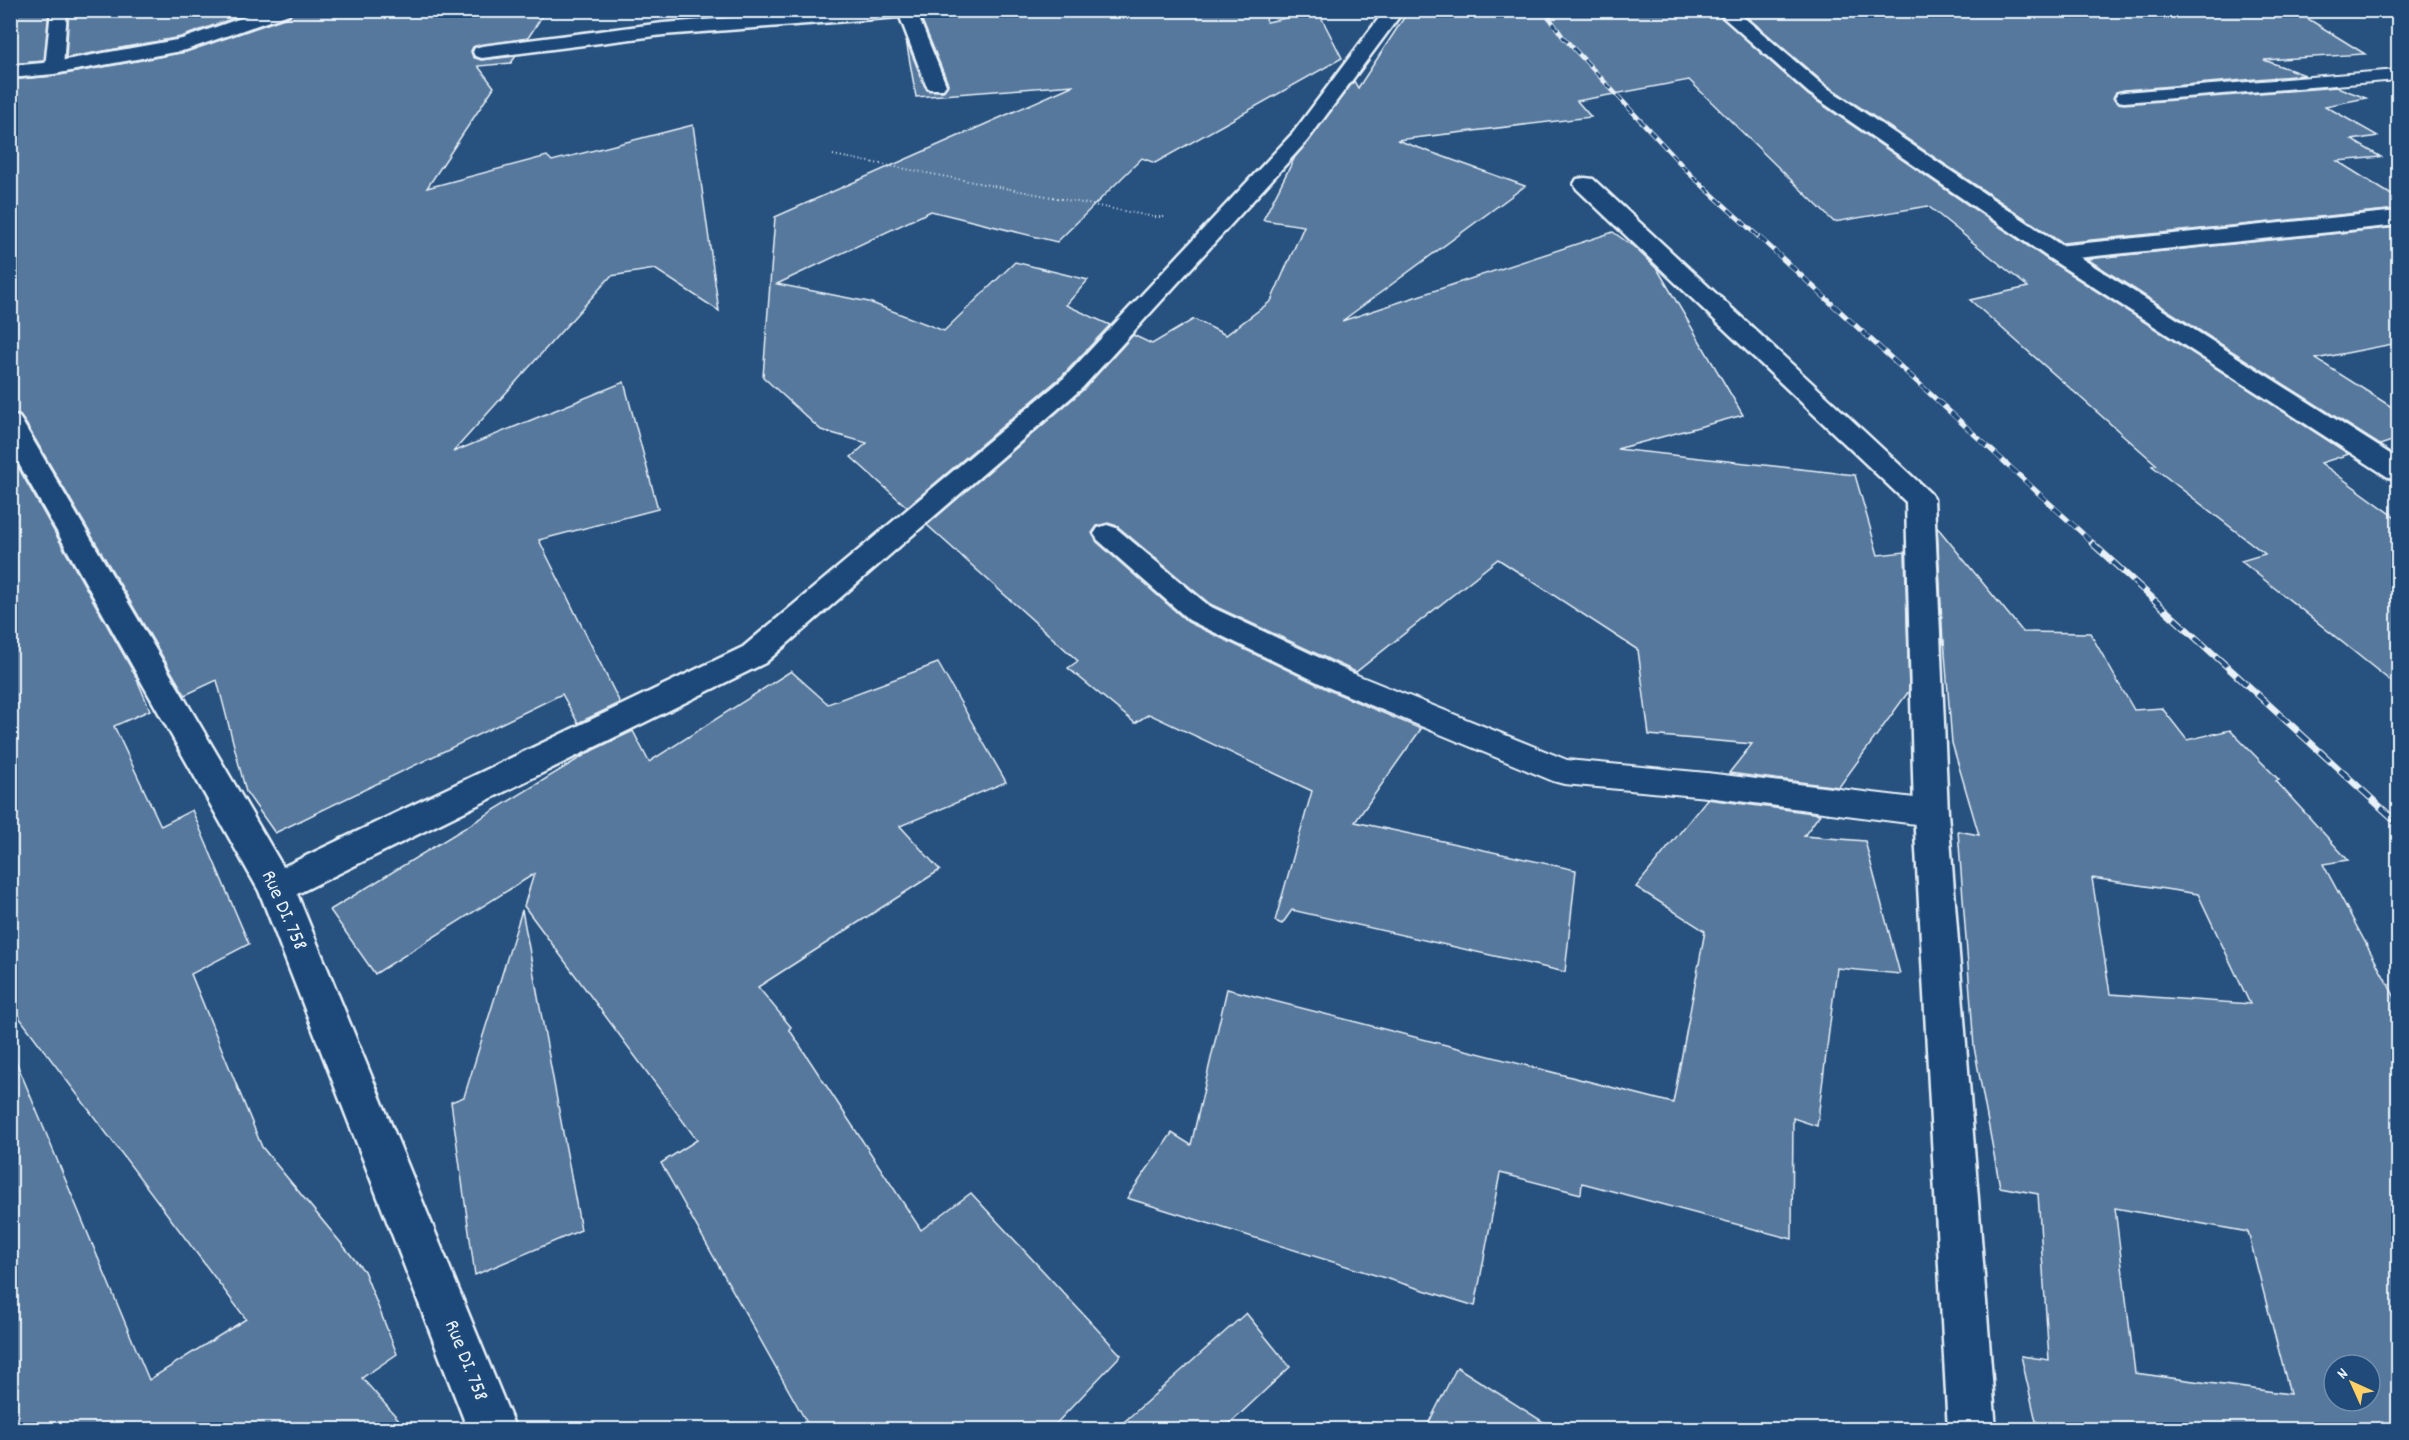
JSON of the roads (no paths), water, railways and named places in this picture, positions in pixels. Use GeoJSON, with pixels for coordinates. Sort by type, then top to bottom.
{"type":"FeatureCollection","features":[{"type":"Feature","properties":{"kind":"street"},"geometry":{"type":"LineString","coordinates":[[10,72],[54,68],[186,44],[284,10]]}},
{"type":"Feature","properties":{"kind":"street"},"geometry":{"type":"LineString","coordinates":[[482,52],[663,29],[922,10]]}},
{"type":"Feature","properties":{"kind":"street"},"geometry":{"type":"LineString","coordinates":[[276,887],[754,655],[1073,383],[1300,137],[1395,10]]}},
{"type":"Feature","properties":{"kind":"street"},"geometry":{"type":"LineString","coordinates":[[1725,10],[1816,89],[2057,253],[2398,471]]}},
{"type":"Feature","properties":{"kind":"street"},"geometry":{"type":"LineString","coordinates":[[907,11],[936,86]]}},
{"type":"Feature","properties":{"kind":"street"},"geometry":{"type":"LineString","coordinates":[[1585,184],[1920,499],[1931,813],[1972,1430]]}},
{"type":"Feature","properties":{"kind":"street"},"geometry":{"type":"LineString","coordinates":[[2057,253],[2398,218]]}},
{"type":"Feature","properties":{"kind":"street","name":"Rue DI. 758"},"geometry":{"type":"LineString","coordinates":[[10,423],[276,887],[492,1430]]}},
{"type":"Feature","properties":{"kind":"lane"},"geometry":{"type":"LineString","coordinates":[[54,68],[59,10]]}},
{"type":"Feature","properties":{"kind":"lane"},"geometry":{"type":"LineString","coordinates":[[2124,97],[2398,75]]}},
{"type":"Feature","properties":{"kind":"lane"},"geometry":{"type":"LineString","coordinates":[[1107,534],[1198,613],[1342,681],[1564,772],[1707,784],[1931,813]]}},
{"type":"Feature","properties":{"kind":"railway"},"geometry":{"type":"LineString","coordinates":[[1544,10],[1563,37],[1692,176],[1761,239]]}},
{"type":"Feature","properties":{"kind":"railway"},"geometry":{"type":"LineString","coordinates":[[1759,237],[2094,544]]}},
{"type":"Feature","properties":{"kind":"railway"},"geometry":{"type":"LineString","coordinates":[[2092,543],[2398,823]]}}]}
